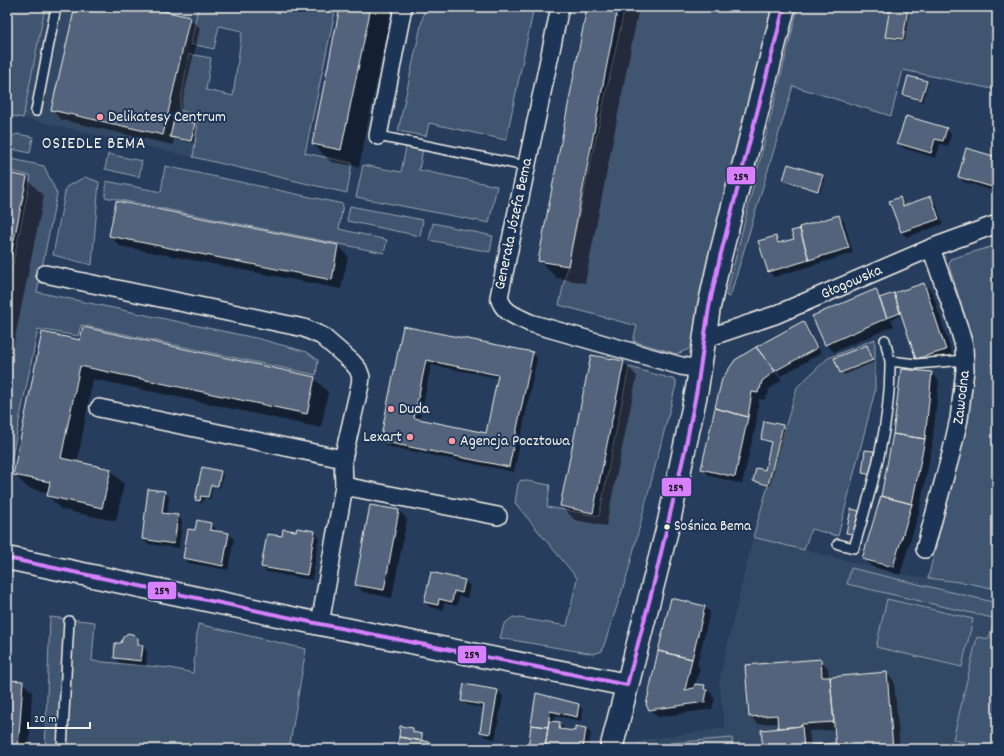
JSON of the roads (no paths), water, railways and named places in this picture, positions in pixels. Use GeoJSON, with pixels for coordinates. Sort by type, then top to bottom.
{"type":"FeatureCollection","features":[{"type":"Feature","properties":{"kind":"street"},"geometry":{"type":"LineString","coordinates":[[378,136],[403,7]]}},
{"type":"Feature","properties":{"kind":"street","name":"Generała Józefa Bema"},"geometry":{"type":"LineString","coordinates":[[560,7],[499,297],[503,308],[512,315],[530,323],[681,366],[700,369]]}},
{"type":"Feature","properties":{"kind":"street"},"geometry":{"type":"LineString","coordinates":[[611,749],[653,587],[685,450],[700,369],[709,307],[720,257],[784,7]]}},
{"type":"Feature","properties":{"kind":"street","name":"Głogowska"},"geometry":{"type":"LineString","coordinates":[[704,339],[775,315],[931,248],[997,224]]}},
{"type":"Feature","properties":{"kind":"street","name":"Zawodna"},"geometry":{"type":"LineString","coordinates":[[925,550],[959,419],[965,370],[964,346],[958,324],[931,248]]}},
{"type":"Feature","properties":{"kind":"street"},"geometry":{"type":"LineString","coordinates":[[45,274],[304,328],[322,336],[358,369],[360,377],[343,459],[344,486],[320,624]]}},
{"type":"Feature","properties":{"kind":"street"},"geometry":{"type":"LineString","coordinates":[[99,408],[343,459]]}},
{"type":"Feature","properties":{"kind":"street"},"geometry":{"type":"LineString","coordinates":[[344,486],[498,516]]}},
{"type":"Feature","properties":{"kind":"street"},"geometry":{"type":"LineString","coordinates":[[7,558],[320,624],[627,685]]}},
{"type":"Feature","properties":{"kind":"lane"},"geometry":{"type":"LineString","coordinates":[[36,111],[56,7]]}},
{"type":"Feature","properties":{"kind":"lane"},"geometry":{"type":"LineString","coordinates":[[378,136],[526,166]]}},
{"type":"Feature","properties":{"kind":"lane"},"geometry":{"type":"LineString","coordinates":[[838,544],[854,548],[871,492],[884,439],[890,380],[890,361],[885,340]]}},
{"type":"Feature","properties":{"kind":"lane"},"geometry":{"type":"LineString","coordinates":[[890,361],[916,364],[965,360]]}},
{"type":"Feature","properties":{"kind":"lane"},"geometry":{"type":"LineString","coordinates":[[62,749],[69,621]]}},
{"type":"Feature","properties":{"kind":"place","name":"Delikatesy Centrum"},"geometry":{"type":"Point","coordinates":[100,117]}},
{"type":"Feature","properties":{"kind":"place","name":"Duda"},"geometry":{"type":"Point","coordinates":[391,409]}},
{"type":"Feature","properties":{"kind":"place","name":"Lexart"},"geometry":{"type":"Point","coordinates":[410,437]}},
{"type":"Feature","properties":{"kind":"place","name":"Agencja Pocztowa"},"geometry":{"type":"Point","coordinates":[452,441]}},
{"type":"Feature","properties":{"kind":"place","name":"Sośnica Bema"},"geometry":{"type":"Point","coordinates":[667,527]}},
{"type":"Feature","properties":{"kind":"district","name":"OSIEDLE BEMA"},"geometry":{"type":"Point","coordinates":[94,145]}}]}
